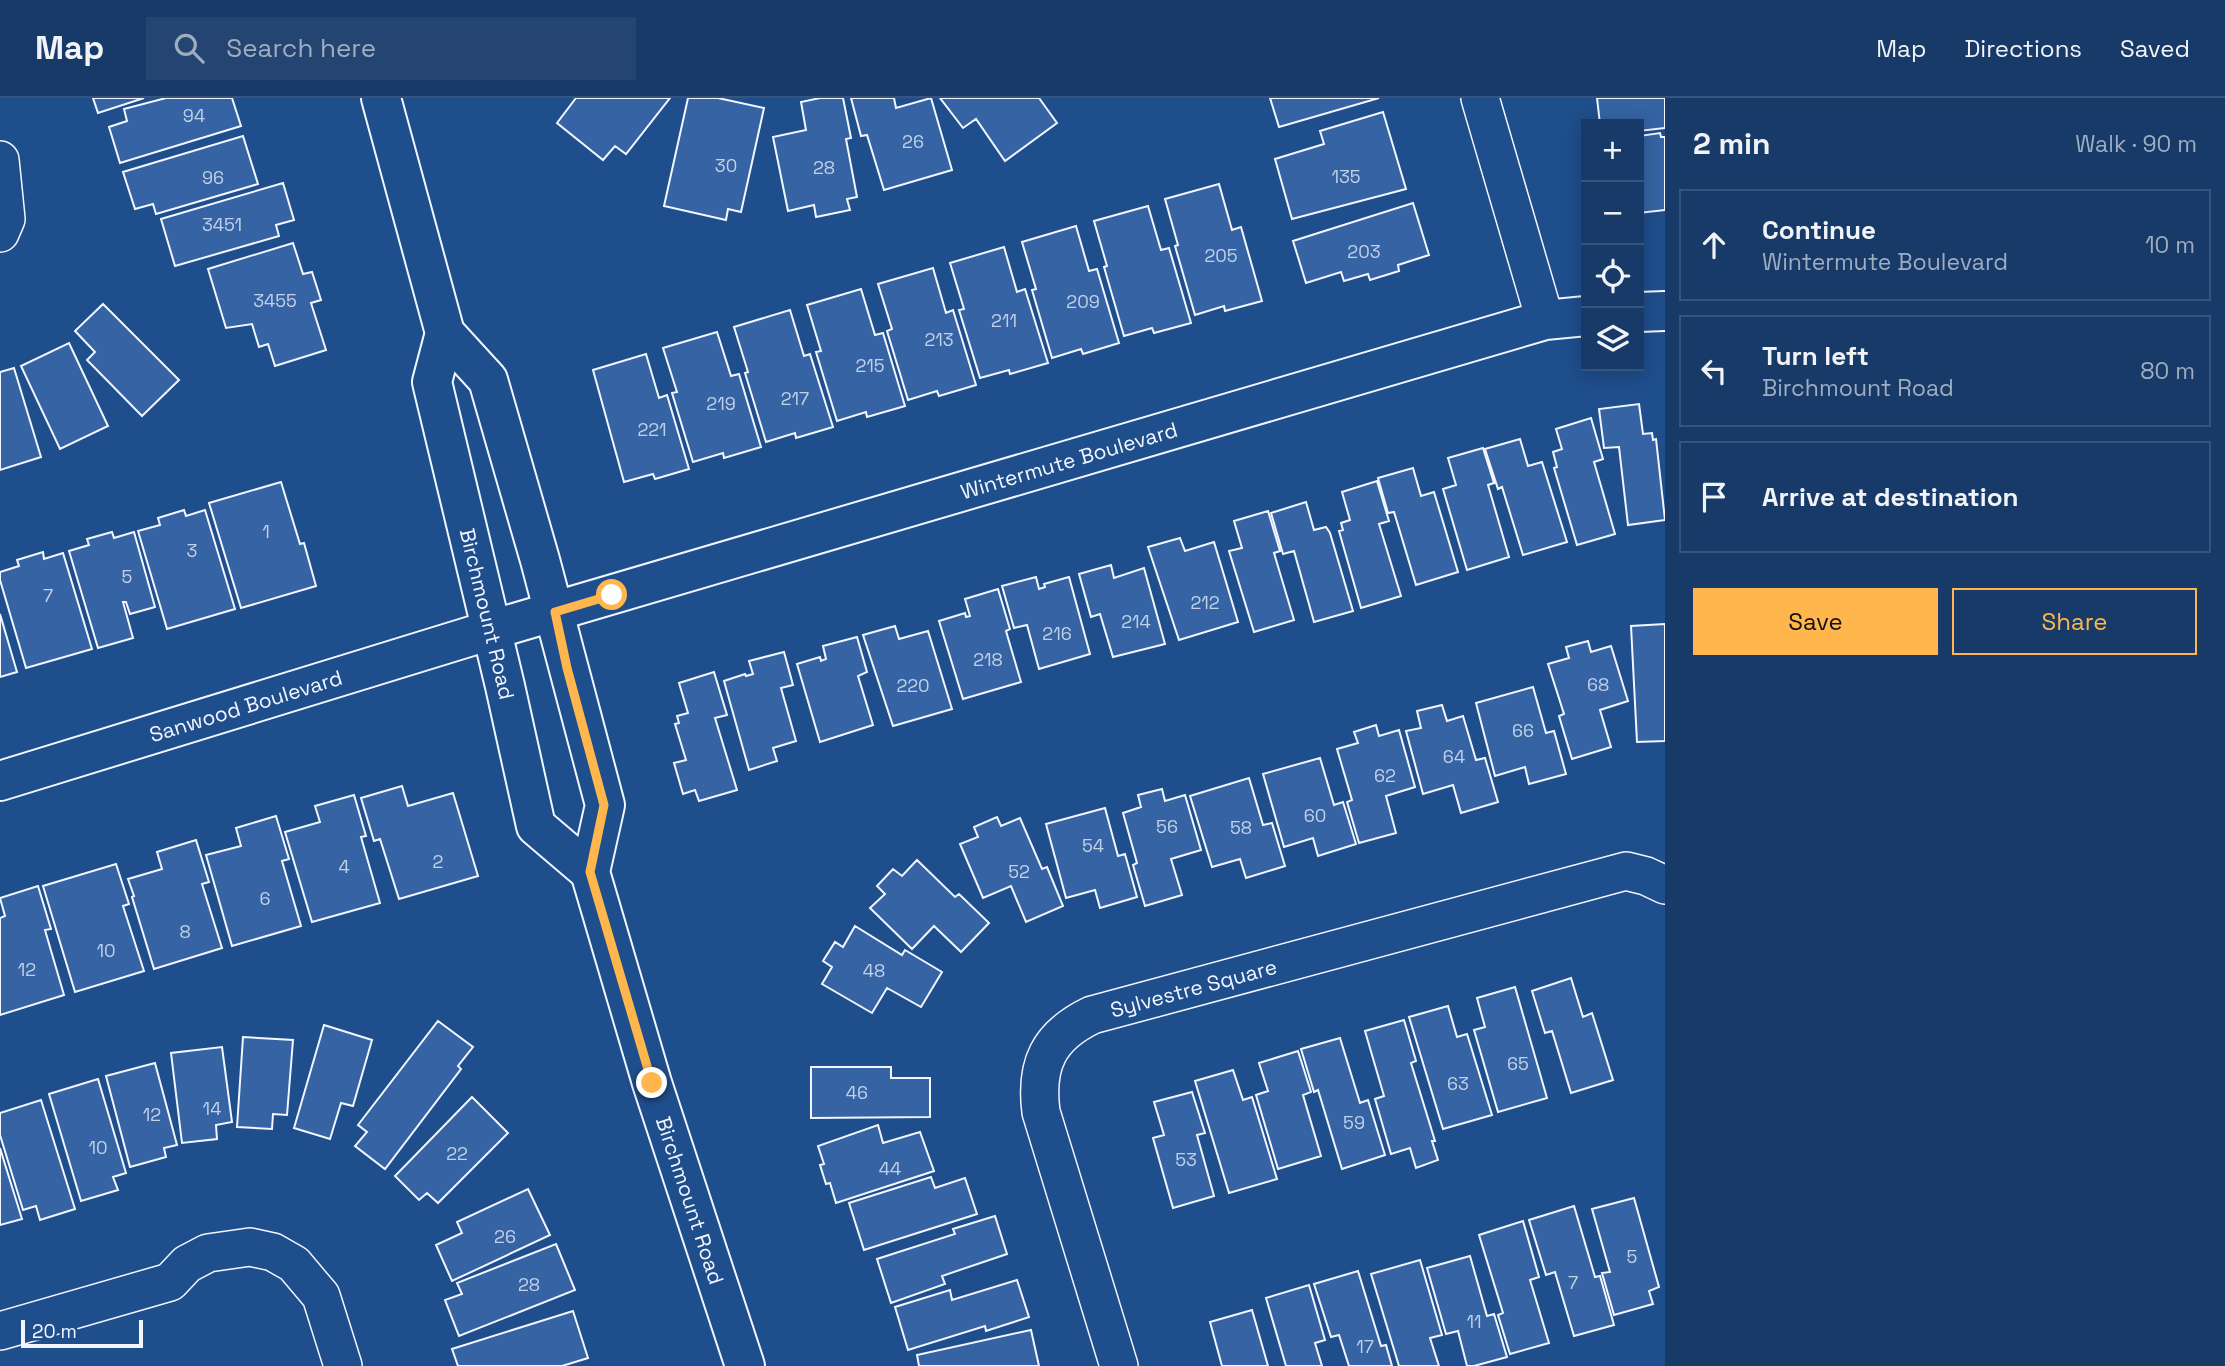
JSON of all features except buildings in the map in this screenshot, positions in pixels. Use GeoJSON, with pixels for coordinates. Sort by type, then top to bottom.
{"type":"FeatureCollection","features":[{"type":"Feature","properties":{"kind":"main road","name":"Birchmount Road"},"geometry":{"type":"LineString","coordinates":[[381,98],[445,333],[488,380],[555,612],[567,668],[604,805],[590,872],[652,1083],[745,1366]]}},
{"type":"Feature","properties":{"kind":"main road"},"geometry":{"type":"LineString","coordinates":[[1644,312],[1665,311]]}},
{"type":"Feature","properties":{"kind":"main road","name":"Wintermute Boulevard"},"geometry":{"type":"LineString","coordinates":[[491,630],[1545,320],[1581,316]]}},
{"type":"Feature","properties":{"kind":"main road","name":"Birchmount Road"},"geometry":{"type":"LineString","coordinates":[[445,333],[432,382],[536,826],[590,872]]}},
{"type":"Feature","properties":{"kind":"main road","name":"Sanwood Boulevard"},"geometry":{"type":"LineString","coordinates":[[0,781],[491,630]]}},
{"type":"Feature","properties":{"kind":"street"},"geometry":{"type":"LineString","coordinates":[[1479,98],[1545,320]]}},
{"type":"Feature","properties":{"kind":"street"},"geometry":{"type":"LineString","coordinates":[[0,160],[6,219],[0,233]]}},
{"type":"Feature","properties":{"kind":"street","name":"Sylvestre Square"},"geometry":{"type":"LineString","coordinates":[[1119,1366],[1041,1112],[1038,1089],[1041,1072],[1049,1051],[1059,1037],[1077,1022],[1092,1015],[1626,871],[1665,885]]}},
{"type":"Feature","properties":{"kind":"street"},"geometry":{"type":"LineString","coordinates":[[0,1331],[170,1282],[187,1264],[208,1253],[250,1247],[273,1252],[294,1264],[321,1296],[343,1366]]}},
{"type":"Feature","properties":{"kind":"route"},"geometry":{"type":"LineString","coordinates":[[612,595],[555,612],[567,668],[604,805],[590,872],[652,1083]]}}]}
